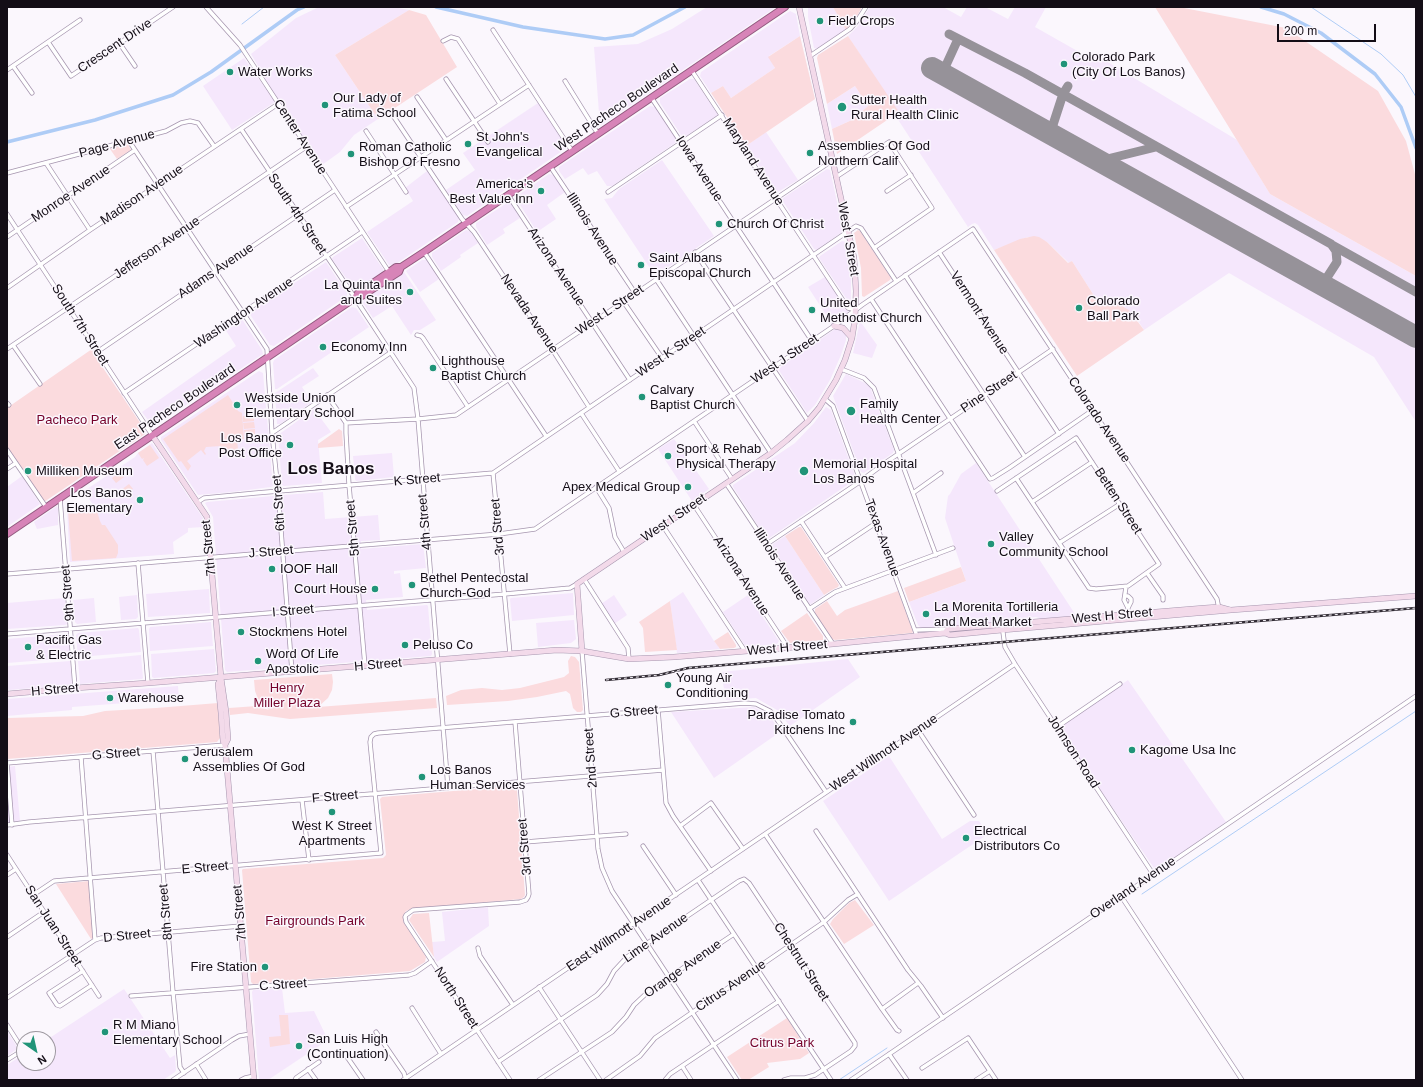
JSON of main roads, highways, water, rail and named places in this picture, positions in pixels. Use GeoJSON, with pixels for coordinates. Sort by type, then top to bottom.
{"type":"FeatureCollection","features":[{"type":"Feature","properties":{"kind":"highway","name":"West Pacheco Boulevard"},"geometry":{"type":"LineString","coordinates":[[390,274],[396,267],[401,267],[424,252],[785,7]]}},
{"type":"Feature","properties":{"kind":"highway","name":"East Pacheco Boulevard"},"geometry":{"type":"LineString","coordinates":[[7,534],[355,298],[362,296],[375,288],[376,284],[390,274]]}},
{"type":"Feature","properties":{"kind":"highway","name":"East Pacheco Boulevard"},"geometry":{"type":"LineString","coordinates":[[355,298],[358,293],[390,274]]}},
{"type":"Feature","properties":{"kind":"waterway"},"geometry":{"type":"LineString","coordinates":[[242,24],[264,7]]}},
{"type":"Feature","properties":{"kind":"waterway"},"geometry":{"type":"LineString","coordinates":[[7,142],[95,120],[173,95],[211,72],[297,10],[304,7]]}},
{"type":"Feature","properties":{"kind":"waterway"},"geometry":{"type":"LineString","coordinates":[[436,7],[523,27],[605,39],[633,35],[685,7]]}},
{"type":"Feature","properties":{"kind":"waterway"},"geometry":{"type":"LineString","coordinates":[[1261,7],[1284,14],[1321,33],[1375,74],[1401,107],[1416,148]]}},
{"type":"Feature","properties":{"kind":"waterway"},"geometry":{"type":"LineString","coordinates":[[1311,7],[1381,54],[1403,75],[1416,97]]}},
{"type":"Feature","properties":{"kind":"waterway"},"geometry":{"type":"LineString","coordinates":[[1142,894],[1416,711]]}},
{"type":"Feature","properties":{"kind":"waterway"},"geometry":{"type":"LineString","coordinates":[[839,1080],[887,1048]]}},
{"type":"Feature","properties":{"kind":"railway"},"geometry":{"type":"LineString","coordinates":[[606,680],[659,675],[688,668],[1416,608]]}},
{"type":"Feature","properties":{"kind":"place","name":"Field Crops"},"geometry":{"type":"Point","coordinates":[820,21]}},
{"type":"Feature","properties":{"kind":"place","name":"Colorado Park (City Of Los Banos)"},"geometry":{"type":"Point","coordinates":[1064,64]}},
{"type":"Feature","properties":{"kind":"place","name":"Water Works"},"geometry":{"type":"Point","coordinates":[230,72]}},
{"type":"Feature","properties":{"kind":"place","name":"Our Lady of Fatima School"},"geometry":{"type":"Point","coordinates":[325,105]}},
{"type":"Feature","properties":{"kind":"place","name":"Sutter Health Rural Health Clinic"},"geometry":{"type":"Point","coordinates":[842,107]}},
{"type":"Feature","properties":{"kind":"place","name":"St John's Evangelical"},"geometry":{"type":"Point","coordinates":[468,144]}},
{"type":"Feature","properties":{"kind":"place","name":"Assemblies Of God Northern Calif"},"geometry":{"type":"Point","coordinates":[810,153]}},
{"type":"Feature","properties":{"kind":"place","name":"Roman Catholic Bishop Of Fresno"},"geometry":{"type":"Point","coordinates":[351,154]}},
{"type":"Feature","properties":{"kind":"place","name":"America's Best Value Inn"},"geometry":{"type":"Point","coordinates":[541,191]}},
{"type":"Feature","properties":{"kind":"place","name":"Church Of Christ"},"geometry":{"type":"Point","coordinates":[719,224]}},
{"type":"Feature","properties":{"kind":"place","name":"Saint Albans Episcopal Church"},"geometry":{"type":"Point","coordinates":[641,265]}},
{"type":"Feature","properties":{"kind":"place","name":"La Quinta Inn and Suites"},"geometry":{"type":"Point","coordinates":[410,292]}},
{"type":"Feature","properties":{"kind":"place","name":"Colorado Ball Park"},"geometry":{"type":"Point","coordinates":[1079,308]}},
{"type":"Feature","properties":{"kind":"place","name":"United Methodist Church"},"geometry":{"type":"Point","coordinates":[812,310]}},
{"type":"Feature","properties":{"kind":"place","name":"Economy Inn"},"geometry":{"type":"Point","coordinates":[323,347]}},
{"type":"Feature","properties":{"kind":"place","name":"Lighthouse Baptist Church"},"geometry":{"type":"Point","coordinates":[433,368]}},
{"type":"Feature","properties":{"kind":"place","name":"Calvary Baptist Church"},"geometry":{"type":"Point","coordinates":[642,397]}},
{"type":"Feature","properties":{"kind":"place","name":"Westside Union Elementary School"},"geometry":{"type":"Point","coordinates":[237,405]}},
{"type":"Feature","properties":{"kind":"place","name":"Family Health Center"},"geometry":{"type":"Point","coordinates":[851,411]}},
{"type":"Feature","properties":{"kind":"place","name":"Los Banos Post Office"},"geometry":{"type":"Point","coordinates":[290,445]}},
{"type":"Feature","properties":{"kind":"place","name":"Sport & Rehab Physical Therapy"},"geometry":{"type":"Point","coordinates":[668,456]}},
{"type":"Feature","properties":{"kind":"place","name":"Milliken Museum"},"geometry":{"type":"Point","coordinates":[28,471]}},
{"type":"Feature","properties":{"kind":"place","name":"Memorial Hospital Los Banos"},"geometry":{"type":"Point","coordinates":[804,471]}},
{"type":"Feature","properties":{"kind":"place","name":"Apex Medical Group"},"geometry":{"type":"Point","coordinates":[688,487]}},
{"type":"Feature","properties":{"kind":"place","name":"Los Banos Elementary"},"geometry":{"type":"Point","coordinates":[140,500]}},
{"type":"Feature","properties":{"kind":"place","name":"Valley Community School"},"geometry":{"type":"Point","coordinates":[991,544]}},
{"type":"Feature","properties":{"kind":"place","name":"IOOF Hall"},"geometry":{"type":"Point","coordinates":[272,569]}},
{"type":"Feature","properties":{"kind":"place","name":"Bethel Pentecostal Church-God"},"geometry":{"type":"Point","coordinates":[412,585]}},
{"type":"Feature","properties":{"kind":"place","name":"Court House"},"geometry":{"type":"Point","coordinates":[375,589]}},
{"type":"Feature","properties":{"kind":"place","name":"La Morenita Tortilleria and Meat Market"},"geometry":{"type":"Point","coordinates":[926,614]}},
{"type":"Feature","properties":{"kind":"place","name":"Stockmens Hotel"},"geometry":{"type":"Point","coordinates":[241,632]}},
{"type":"Feature","properties":{"kind":"place","name":"Peluso Co"},"geometry":{"type":"Point","coordinates":[405,645]}},
{"type":"Feature","properties":{"kind":"place","name":"Pacific Gas & Electric"},"geometry":{"type":"Point","coordinates":[28,647]}},
{"type":"Feature","properties":{"kind":"place","name":"Word Of Life Apostolic"},"geometry":{"type":"Point","coordinates":[258,661]}},
{"type":"Feature","properties":{"kind":"place","name":"Young Air Conditioning"},"geometry":{"type":"Point","coordinates":[668,685]}},
{"type":"Feature","properties":{"kind":"place","name":"Warehouse"},"geometry":{"type":"Point","coordinates":[110,698]}},
{"type":"Feature","properties":{"kind":"place","name":"Paradise Tomato Kitchens Inc"},"geometry":{"type":"Point","coordinates":[853,722]}},
{"type":"Feature","properties":{"kind":"place","name":"Kagome Usa Inc"},"geometry":{"type":"Point","coordinates":[1132,750]}},
{"type":"Feature","properties":{"kind":"place","name":"Jerusalem Assemblies Of God"},"geometry":{"type":"Point","coordinates":[185,759]}},
{"type":"Feature","properties":{"kind":"place","name":"Los Banos Human Services"},"geometry":{"type":"Point","coordinates":[422,777]}},
{"type":"Feature","properties":{"kind":"place","name":"West K Street Apartments"},"geometry":{"type":"Point","coordinates":[332,812]}},
{"type":"Feature","properties":{"kind":"place","name":"Electrical Distributors Co"},"geometry":{"type":"Point","coordinates":[966,838]}},
{"type":"Feature","properties":{"kind":"place","name":"Fire Station"},"geometry":{"type":"Point","coordinates":[265,967]}},
{"type":"Feature","properties":{"kind":"place","name":"R M Miano Elementary School"},"geometry":{"type":"Point","coordinates":[105,1032]}},
{"type":"Feature","properties":{"kind":"place","name":"San Luis High (Continuation)"},"geometry":{"type":"Point","coordinates":[299,1046]}},
{"type":"Feature","properties":{"kind":"district","name":"Los Banos"},"geometry":{"type":"Point","coordinates":[331,469]}},
{"type":"Feature","properties":{"kind":"park label","name":"Pacheco Park"},"geometry":{"type":"Point","coordinates":[77,420]}},
{"type":"Feature","properties":{"kind":"park label","name":"Henry Miller Plaza"},"geometry":{"type":"Point","coordinates":[287,696]}},
{"type":"Feature","properties":{"kind":"park label","name":"Fairgrounds Park"},"geometry":{"type":"Point","coordinates":[315,921]}},
{"type":"Feature","properties":{"kind":"park label","name":"Citrus Park"},"geometry":{"type":"Point","coordinates":[782,1043]}}]}
